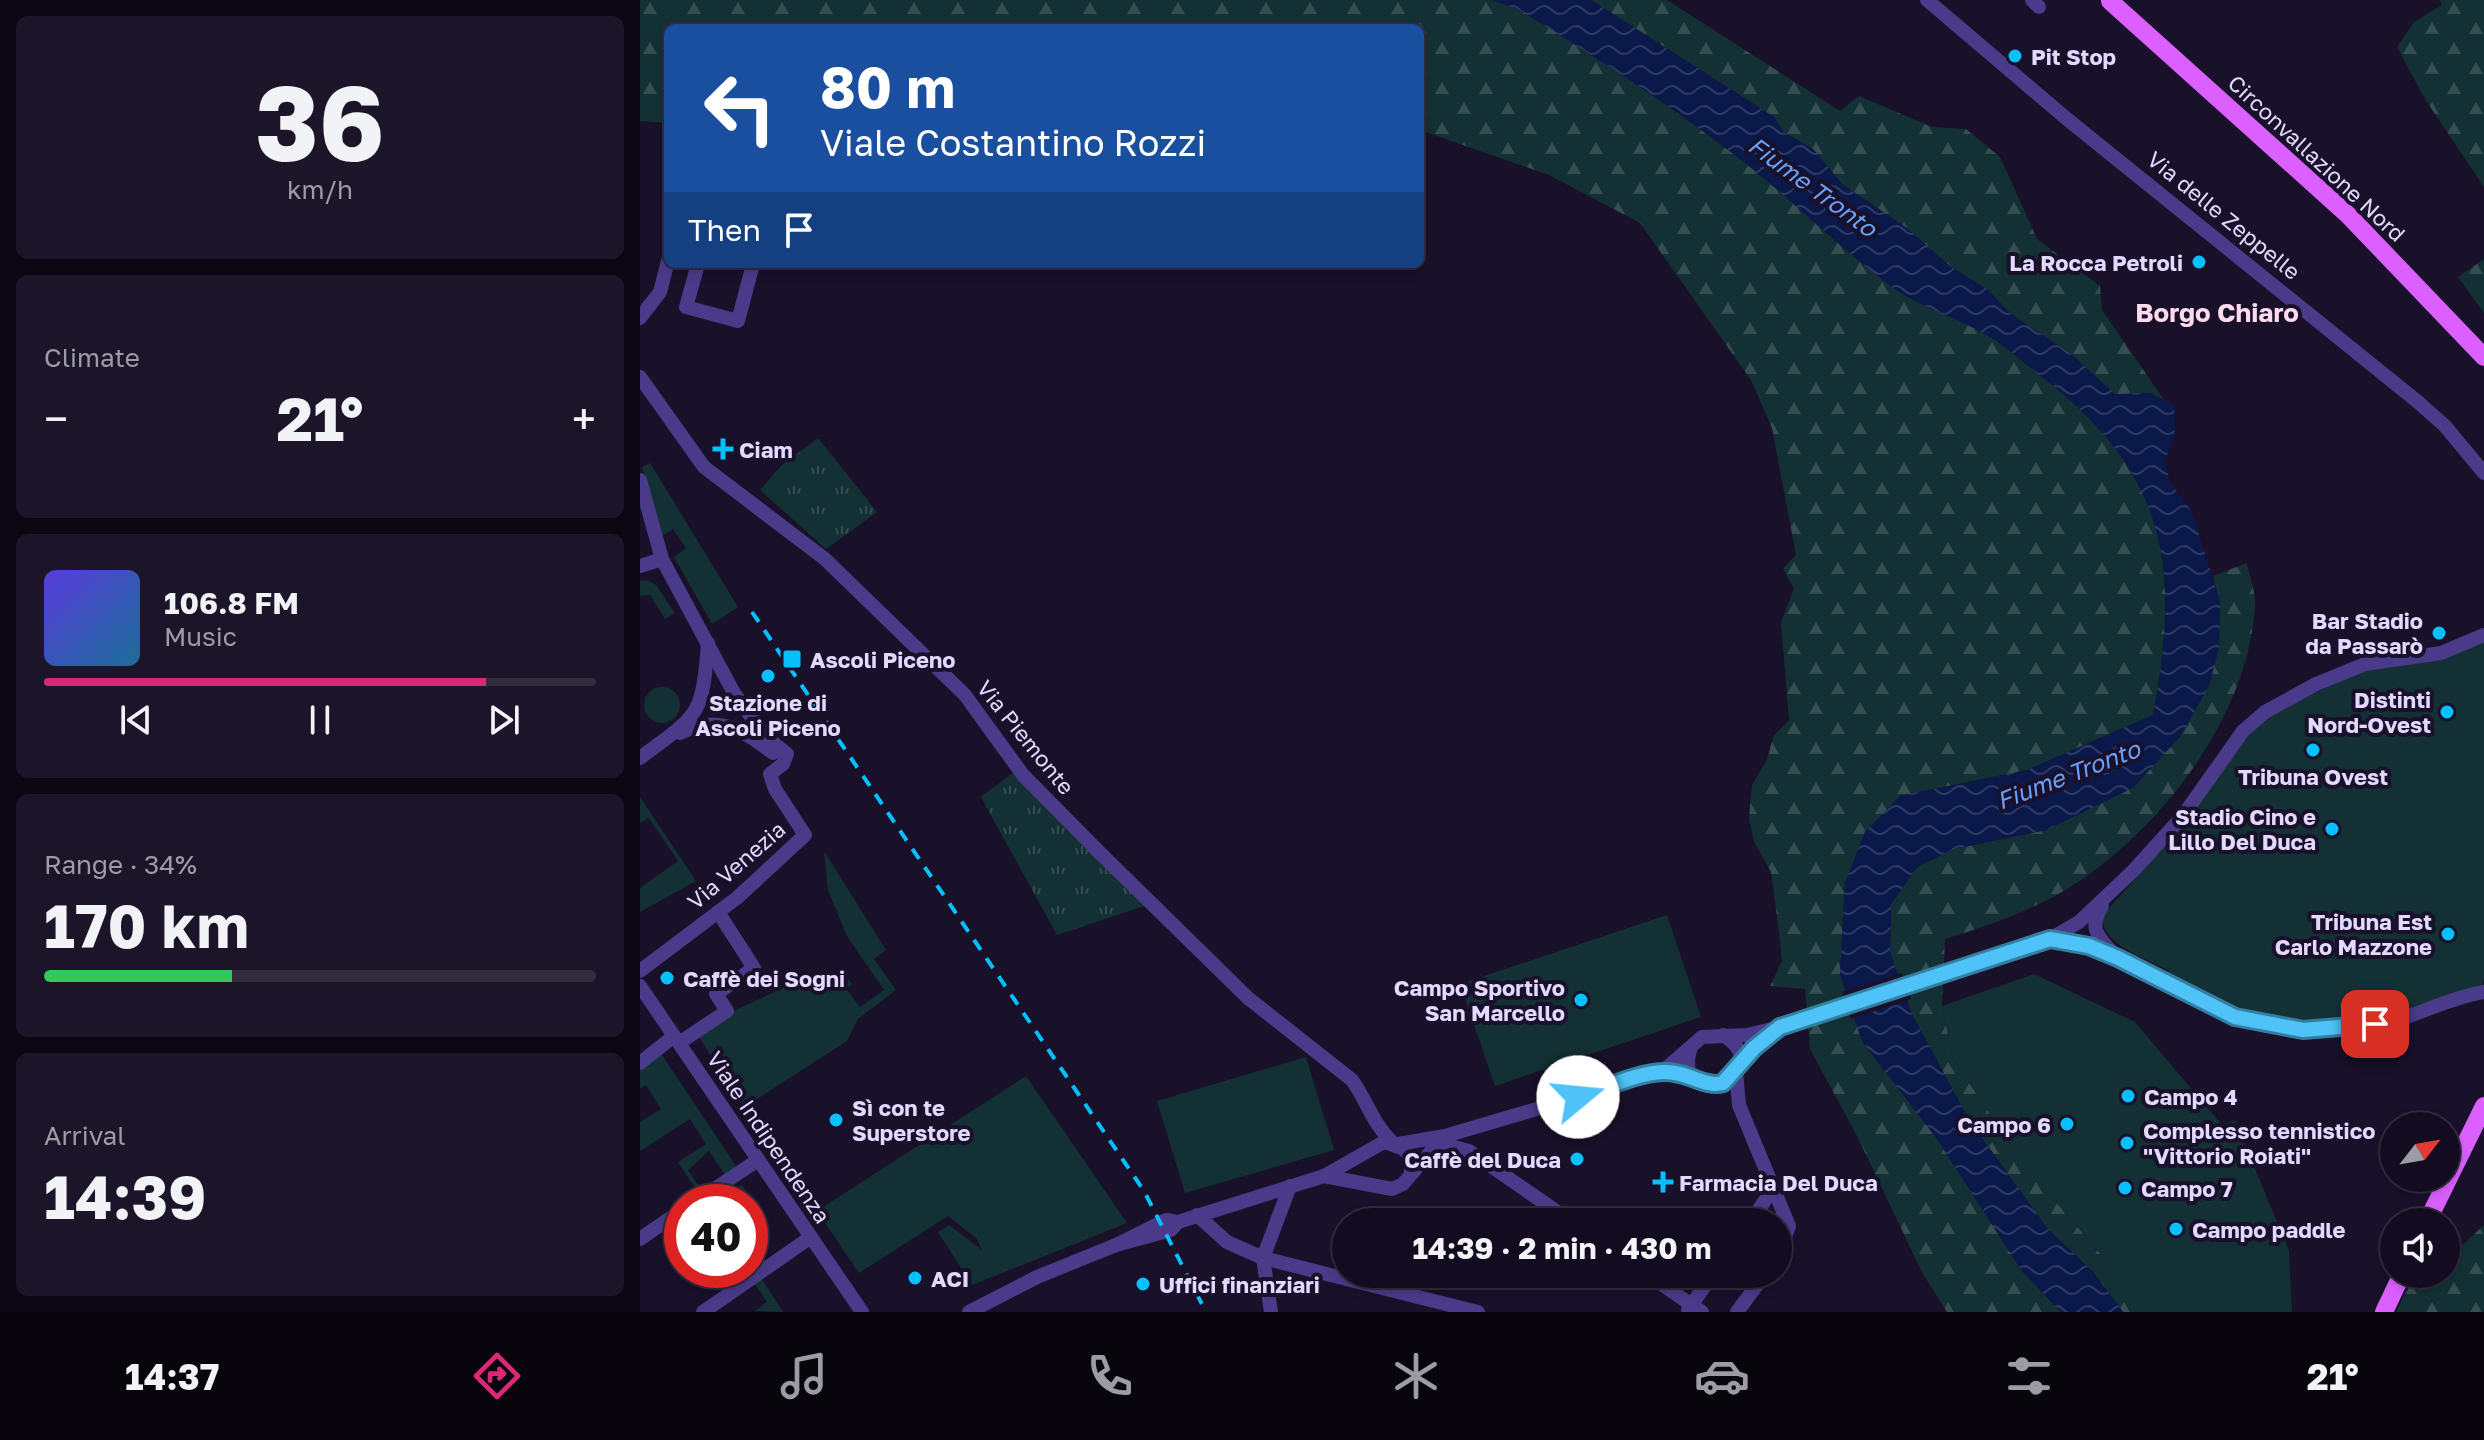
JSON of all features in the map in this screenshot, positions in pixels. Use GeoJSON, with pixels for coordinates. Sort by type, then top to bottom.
{"type":"FeatureCollection","features":[{"type":"Feature","properties":{"kind":"main road","name":"Circonvallazione Nord"},"geometry":{"type":"LineString","coordinates":[[2110,1],[2348,215],[2484,357]]}},
{"type":"Feature","properties":{"kind":"main road"},"geometry":{"type":"LineString","coordinates":[[2434,1208],[2484,1106]]}},
{"type":"Feature","properties":{"kind":"main road"},"geometry":{"type":"LineString","coordinates":[[2384,1312],[2395,1288]]}},
{"type":"Feature","properties":{"kind":"street","name":"Via delle Zeppelle"},"geometry":{"type":"LineString","coordinates":[[1927,0],[2067,119],[2418,402],[2461,444],[2484,473]]}},
{"type":"Feature","properties":{"kind":"street"},"geometry":{"type":"LineString","coordinates":[[640,318],[660,292],[666,268]]}},
{"type":"Feature","properties":{"kind":"street"},"geometry":{"type":"LineString","coordinates":[[697,268],[686,307],[738,321],[752,268]]}},
{"type":"Feature","properties":{"kind":"street","name":"Via Piemonte"},"geometry":{"type":"LineString","coordinates":[[640,377],[704,467],[825,559],[887,617],[965,695],[1023,775],[1099,852],[1248,998],[1352,1080],[1364,1097],[1375,1126],[1395,1143]]}},
{"type":"Feature","properties":{"kind":"street"},"geometry":{"type":"LineString","coordinates":[[640,480],[662,559],[708,643],[736,696],[766,737],[787,754],[783,764],[775,754],[705,717],[702,698],[708,643]]}},
{"type":"Feature","properties":{"kind":"street"},"geometry":{"type":"LineString","coordinates":[[640,566],[662,559]]}},
{"type":"Feature","properties":{"kind":"street"},"geometry":{"type":"LineString","coordinates":[[1662,1072],[1702,1037],[1747,1035],[1780,1027],[2047,940],[2079,922],[2106,899],[2182,817],[2243,731],[2265,712],[2316,684],[2365,664],[2441,653],[2484,635]]}},
{"type":"Feature","properties":{"kind":"street"},"geometry":{"type":"LineString","coordinates":[[640,758],[688,722],[702,698],[715,687],[736,696]]}},
{"type":"Feature","properties":{"kind":"street"},"geometry":{"type":"LineString","coordinates":[[662,742],[692,727],[720,723],[737,713],[736,696]]}},
{"type":"Feature","properties":{"kind":"street","name":"Via Venezia"},"geometry":{"type":"LineString","coordinates":[[640,971],[718,912],[805,835],[775,789],[770,774],[783,764]]}},
{"type":"Feature","properties":{"kind":"street"},"geometry":{"type":"LineString","coordinates":[[2106,899],[2094,920],[2094,931],[2118,958]]}},
{"type":"Feature","properties":{"kind":"street"},"geometry":{"type":"LineString","coordinates":[[640,1063],[727,1011],[716,994],[754,968],[718,912]]}},
{"type":"Feature","properties":{"kind":"street"},"geometry":{"type":"LineString","coordinates":[[2047,940],[2089,946],[2235,1017],[2303,1030],[2353,1028],[2397,1020],[2455,997],[2484,992]]}},
{"type":"Feature","properties":{"kind":"street","name":"Viale Indipendenza"},"geometry":{"type":"LineString","coordinates":[[640,986],[862,1312]]}},
{"type":"Feature","properties":{"kind":"street"},"geometry":{"type":"LineString","coordinates":[[1691,1047],[1688,1061],[1694,1075],[1704,1083],[1715,1085],[1727,1081],[1780,1027]]}},
{"type":"Feature","properties":{"kind":"street"},"geometry":{"type":"LineString","coordinates":[[1723,1035],[1737,1048],[1739,1105],[1781,1208]]}},
{"type":"Feature","properties":{"kind":"street"},"geometry":{"type":"LineString","coordinates":[[969,1312],[1037,1277],[1116,1245],[1166,1220],[1178,1222],[1324,1176],[1370,1150],[1445,1136],[1662,1072],[1694,1075]]}},
{"type":"Feature","properties":{"kind":"street"},"geometry":{"type":"LineString","coordinates":[[1715,1085],[1739,1105]]}},
{"type":"Feature","properties":{"kind":"street"},"geometry":{"type":"LineString","coordinates":[[1375,1126],[1365,1172],[1379,1187]]}},
{"type":"Feature","properties":{"kind":"street"},"geometry":{"type":"LineString","coordinates":[[1324,1176],[1379,1187],[1400,1186],[1445,1136]]}},
{"type":"Feature","properties":{"kind":"street"},"geometry":{"type":"LineString","coordinates":[[1395,1143],[1407,1152],[1411,1172]]}},
{"type":"Feature","properties":{"kind":"street"},"geometry":{"type":"LineString","coordinates":[[1432,1149],[1454,1147],[1469,1151],[1552,1208]]}},
{"type":"Feature","properties":{"kind":"street"},"geometry":{"type":"LineString","coordinates":[[722,1184],[758,1160]]}},
{"type":"Feature","properties":{"kind":"street"},"geometry":{"type":"LineString","coordinates":[[1271,1312],[1263,1258],[1290,1186]]}},
{"type":"Feature","properties":{"kind":"street"},"geometry":{"type":"LineString","coordinates":[[1760,1208],[1773,1189]]}},
{"type":"Feature","properties":{"kind":"street"},"geometry":{"type":"LineString","coordinates":[[1197,1215],[1227,1242],[1263,1258],[1478,1312]]}},
{"type":"Feature","properties":{"kind":"street"},"geometry":{"type":"LineString","coordinates":[[640,1239],[664,1222]]}},
{"type":"Feature","properties":{"kind":"street"},"geometry":{"type":"LineString","coordinates":[[703,1312],[811,1237]]}},
{"type":"Feature","properties":{"kind":"street"},"geometry":{"type":"LineString","coordinates":[[1665,1288],[1693,1310],[1705,1288]]}},
{"type":"Feature","properties":{"kind":"street"},"geometry":{"type":"LineString","coordinates":[[1737,1312],[1755,1288]]}},
{"type":"Feature","properties":{"kind":"green space"},"geometry":{"type":"Polygon","coordinates":[[[640,0],[1492,0],[1518,9],[1662,102],[1744,162],[1888,284],[1996,341],[2081,410],[2114,447],[2138,484],[2154,524],[2163,566],[2165,611],[2162,661],[2153,715],[2027,770],[1900,796],[1865,832],[1845,883],[1840,974],[1862,1041],[1937,1139],[2022,1271],[2061,1312],[1947,1312],[1923,1274],[1857,1136],[1810,1049],[1805,989],[1770,986],[1782,961],[1778,924],[1771,872],[1754,842],[1749,818],[1752,785],[1767,760],[1773,737],[1789,720],[1781,622],[1794,589],[1783,568],[1796,555],[1772,428],[1751,380],[1640,223],[1549,175],[1424,131],[1424,24],[664,24],[664,123],[640,121],[640,0]]]}},
{"type":"Feature","properties":{"kind":"green space"},"geometry":{"type":"Polygon","coordinates":[[[1591,0],[1667,0],[1840,111],[1859,96],[1932,127],[1966,129],[2000,157],[2037,239],[2100,286],[2102,310],[2164,400],[2150,393],[2115,395],[2071,354],[2011,314],[1987,289],[1951,267],[1908,229],[1842,184],[1813,149],[1783,132],[1774,117],[1591,0]]]}},
{"type":"Feature","properties":{"kind":"green space"},"geometry":{"type":"Polygon","coordinates":[[[2440,0],[2484,0],[2484,187],[2425,99],[2397,47],[2414,22],[2442,5],[2440,0]]]}},
{"type":"Feature","properties":{"kind":"green space"},"geometry":{"type":"Polygon","coordinates":[[[2484,259],[2484,313],[2458,277],[2484,259]]]}},
{"type":"Feature","properties":{"kind":"green space"},"geometry":{"type":"Polygon","coordinates":[[[818,438],[877,512],[826,549],[760,490],[782,465],[818,438]]]}},
{"type":"Feature","properties":{"kind":"green space"},"geometry":{"type":"Polygon","coordinates":[[[650,463],[738,607],[712,624],[674,557],[686,548],[673,529],[661,537],[642,467],[650,463]]]}},
{"type":"Feature","properties":{"kind":"green space"},"geometry":{"type":"Polygon","coordinates":[[[2247,563],[2255,605],[2249,646],[2237,686],[2219,726],[2196,764],[2169,799],[2108,860],[2075,884],[2028,909],[1945,939],[1942,1006],[1953,1059],[2021,1161],[2150,1312],[2123,1312],[2094,1273],[2047,1228],[1969,1120],[1912,1014],[1890,952],[1891,904],[1917,867],[1954,849],[2046,830],[2133,787],[2220,602],[2213,576],[2247,563]]]}},
{"type":"Feature","properties":{"kind":"green space"},"geometry":{"type":"Polygon","coordinates":[[[647,580],[656,585],[675,613],[665,619],[650,595],[640,596],[640,581],[647,580]]]}},
{"type":"Feature","properties":{"kind":"green space","name":"Stadio Cino e Lillo Del Duca"},"geometry":{"type":"Polygon","coordinates":[[[2484,641],[2484,979],[2479,1000],[2443,1010],[2302,1034],[2163,986],[2169,971],[2126,949],[2108,934],[2103,915],[2189,818],[2241,744],[2264,718],[2358,672],[2484,641]]]}},
{"type":"Feature","properties":{"kind":"green space"},"geometry":{"type":"Polygon","coordinates":[[[662,687],[674,693],[680,705],[674,717],[662,723],[650,717],[644,705],[650,693],[662,687]]]}},
{"type":"Feature","properties":{"kind":"green space"},"geometry":{"type":"Polygon","coordinates":[[[1014,772],[1144,906],[1057,935],[981,797],[1014,772]]]}},
{"type":"Feature","properties":{"kind":"green space"},"geometry":{"type":"Polygon","coordinates":[[[640,797],[696,881],[640,912],[640,888],[678,861],[649,818],[640,823],[640,797]]]}},
{"type":"Feature","properties":{"kind":"green space"},"geometry":{"type":"Polygon","coordinates":[[[824,851],[886,950],[874,959],[896,990],[858,1019],[847,1041],[743,1108],[698,1035],[734,1011],[793,983],[843,973],[852,984],[846,989],[860,1007],[884,990],[847,936],[828,890],[824,851]]]}},
{"type":"Feature","properties":{"kind":"green space","name":"Campo Sportivo San Marcello"},"geometry":{"type":"Polygon","coordinates":[[[1667,915],[1701,1017],[1495,1086],[1460,984],[1667,915]]]}},
{"type":"Feature","properties":{"kind":"green space","name":"Complesso tennistico \"Vittorio Roiati\""},"geometry":{"type":"Polygon","coordinates":[[[2034,974],[2135,1022],[2222,1125],[2235,1120],[2289,1251],[2292,1312],[2150,1312],[2021,1161],[1953,1059],[1942,1006],[2034,974]]]}},
{"type":"Feature","properties":{"kind":"green space"},"geometry":{"type":"Polygon","coordinates":[[[660,1052],[736,1166],[725,1175],[709,1151],[688,1170],[697,1184],[692,1184],[678,1162],[706,1144],[690,1119],[640,1151],[640,1122],[661,1109],[646,1085],[640,1088],[640,1067],[660,1052]]]}},
{"type":"Feature","properties":{"kind":"green space"},"geometry":{"type":"Polygon","coordinates":[[[1306,1057],[1334,1150],[1185,1193],[1157,1101],[1306,1057]]]}},
{"type":"Feature","properties":{"kind":"green space"},"geometry":{"type":"Polygon","coordinates":[[[1026,1076],[1127,1223],[972,1285],[938,1232],[949,1225],[982,1250],[977,1239],[948,1216],[859,1273],[817,1211],[1026,1076]]]}},
{"type":"Feature","properties":{"kind":"green space"},"geometry":{"type":"Polygon","coordinates":[[[2484,1225],[2484,1312],[2396,1312],[2410,1288],[2460,1288],[2460,1247],[2484,1225]]]}},
{"type":"Feature","properties":{"kind":"green space"},"geometry":{"type":"Polygon","coordinates":[[[758,1288],[768,1288],[783,1312],[755,1311],[767,1302],[758,1288]]]}},
{"type":"Feature","properties":{"kind":"water","name":"Fiume Tronto"},"geometry":{"type":"Polygon","coordinates":[[[1492,0],[1591,0],[1774,117],[1783,132],[1813,149],[1842,184],[1908,229],[1951,267],[1987,289],[2011,314],[2071,354],[2115,394],[2150,393],[2174,405],[2175,434],[2165,461],[2170,482],[2192,512],[2220,602],[2219,648],[2209,686],[2180,737],[2133,788],[2046,830],[1954,849],[1917,867],[1891,904],[1890,952],[1912,1014],[1969,1120],[2047,1228],[2094,1273],[2123,1312],[2061,1312],[2022,1271],[1937,1139],[1862,1041],[1840,974],[1845,883],[1865,832],[1900,796],[2027,770],[2153,715],[2162,661],[2165,611],[2163,566],[2154,524],[2138,484],[2114,447],[2081,410],[1996,341],[1888,284],[1744,162],[1689,121],[1634,82],[1518,9],[1492,0]]]}},
{"type":"Feature","properties":{"kind":"pier"},"geometry":{"type":"Polygon","coordinates":[[[1902,973],[1911,999],[1851,1019],[1842,992],[1902,973]]]}},
{"type":"Feature","properties":{"kind":"railway"},"geometry":{"type":"LineString","coordinates":[[752,612],[1144,1191],[1206,1312]]}},
{"type":"Feature","properties":{"kind":"place","name":"Pit Stop"},"geometry":{"type":"Point","coordinates":[2015,56]}},
{"type":"Feature","properties":{"kind":"place","name":"La Rocca Petroli"},"geometry":{"type":"Point","coordinates":[2199,262]}},
{"type":"Feature","properties":{"kind":"place","name":"Ciam"},"geometry":{"type":"Point","coordinates":[723,449]}},
{"type":"Feature","properties":{"kind":"place","name":"Bar Stadio da Passarò"},"geometry":{"type":"Point","coordinates":[2439,633]}},
{"type":"Feature","properties":{"kind":"place","name":"Ascoli Piceno"},"geometry":{"type":"Point","coordinates":[792,659]}},
{"type":"Feature","properties":{"kind":"place","name":"Stazione di Ascoli Piceno"},"geometry":{"type":"Point","coordinates":[768,676]}},
{"type":"Feature","properties":{"kind":"place","name":"Distinti Nord-Ovest"},"geometry":{"type":"Point","coordinates":[2447,712]}},
{"type":"Feature","properties":{"kind":"place","name":"Tribuna Ovest"},"geometry":{"type":"Point","coordinates":[2313,750]}},
{"type":"Feature","properties":{"kind":"place","name":"Stadio Cino e Lillo Del Duca"},"geometry":{"type":"Point","coordinates":[2332,829]}},
{"type":"Feature","properties":{"kind":"place","name":"Tribuna Est Carlo Mazzone"},"geometry":{"type":"Point","coordinates":[2448,934]}},
{"type":"Feature","properties":{"kind":"place","name":"Caffè dei Sogni"},"geometry":{"type":"Point","coordinates":[667,978]}},
{"type":"Feature","properties":{"kind":"place","name":"Campo Sportivo San Marcello"},"geometry":{"type":"Point","coordinates":[1581,1000]}},
{"type":"Feature","properties":{"kind":"place","name":"Campo 4"},"geometry":{"type":"Point","coordinates":[2128,1096]}},
{"type":"Feature","properties":{"kind":"place","name":"Sì con te Superstore"},"geometry":{"type":"Point","coordinates":[836,1120]}},
{"type":"Feature","properties":{"kind":"place","name":"Campo 6"},"geometry":{"type":"Point","coordinates":[2067,1124]}},
{"type":"Feature","properties":{"kind":"place","name":"Complesso tennistico \"Vittorio Roiati\""},"geometry":{"type":"Point","coordinates":[2127,1143]}},
{"type":"Feature","properties":{"kind":"place","name":"Caffè del Duca"},"geometry":{"type":"Point","coordinates":[1577,1159]}},
{"type":"Feature","properties":{"kind":"place","name":"Farmacia Del Duca"},"geometry":{"type":"Point","coordinates":[1663,1182]}},
{"type":"Feature","properties":{"kind":"place","name":"Campo 7"},"geometry":{"type":"Point","coordinates":[2125,1188]}},
{"type":"Feature","properties":{"kind":"place","name":"Campo paddle"},"geometry":{"type":"Point","coordinates":[2176,1229]}},
{"type":"Feature","properties":{"kind":"place","name":"ACI"},"geometry":{"type":"Point","coordinates":[915,1278]}},
{"type":"Feature","properties":{"kind":"place","name":"Uffici finanziari"},"geometry":{"type":"Point","coordinates":[1143,1284]}},
{"type":"Feature","properties":{"kind":"district","name":"Borgo Chiaro"},"geometry":{"type":"Point","coordinates":[2217,312]}},
{"type":"Feature","properties":{"kind":"route"},"geometry":{"type":"LineString","coordinates":[[1578,1097],[1662,1072],[1694,1075],[1708,1084],[1723,1083],[1734,1075],[1754,1048],[1780,1027],[2050,939],[2072,941],[2118,958],[2235,1017],[2303,1030],[2375,1024]]}}]}
